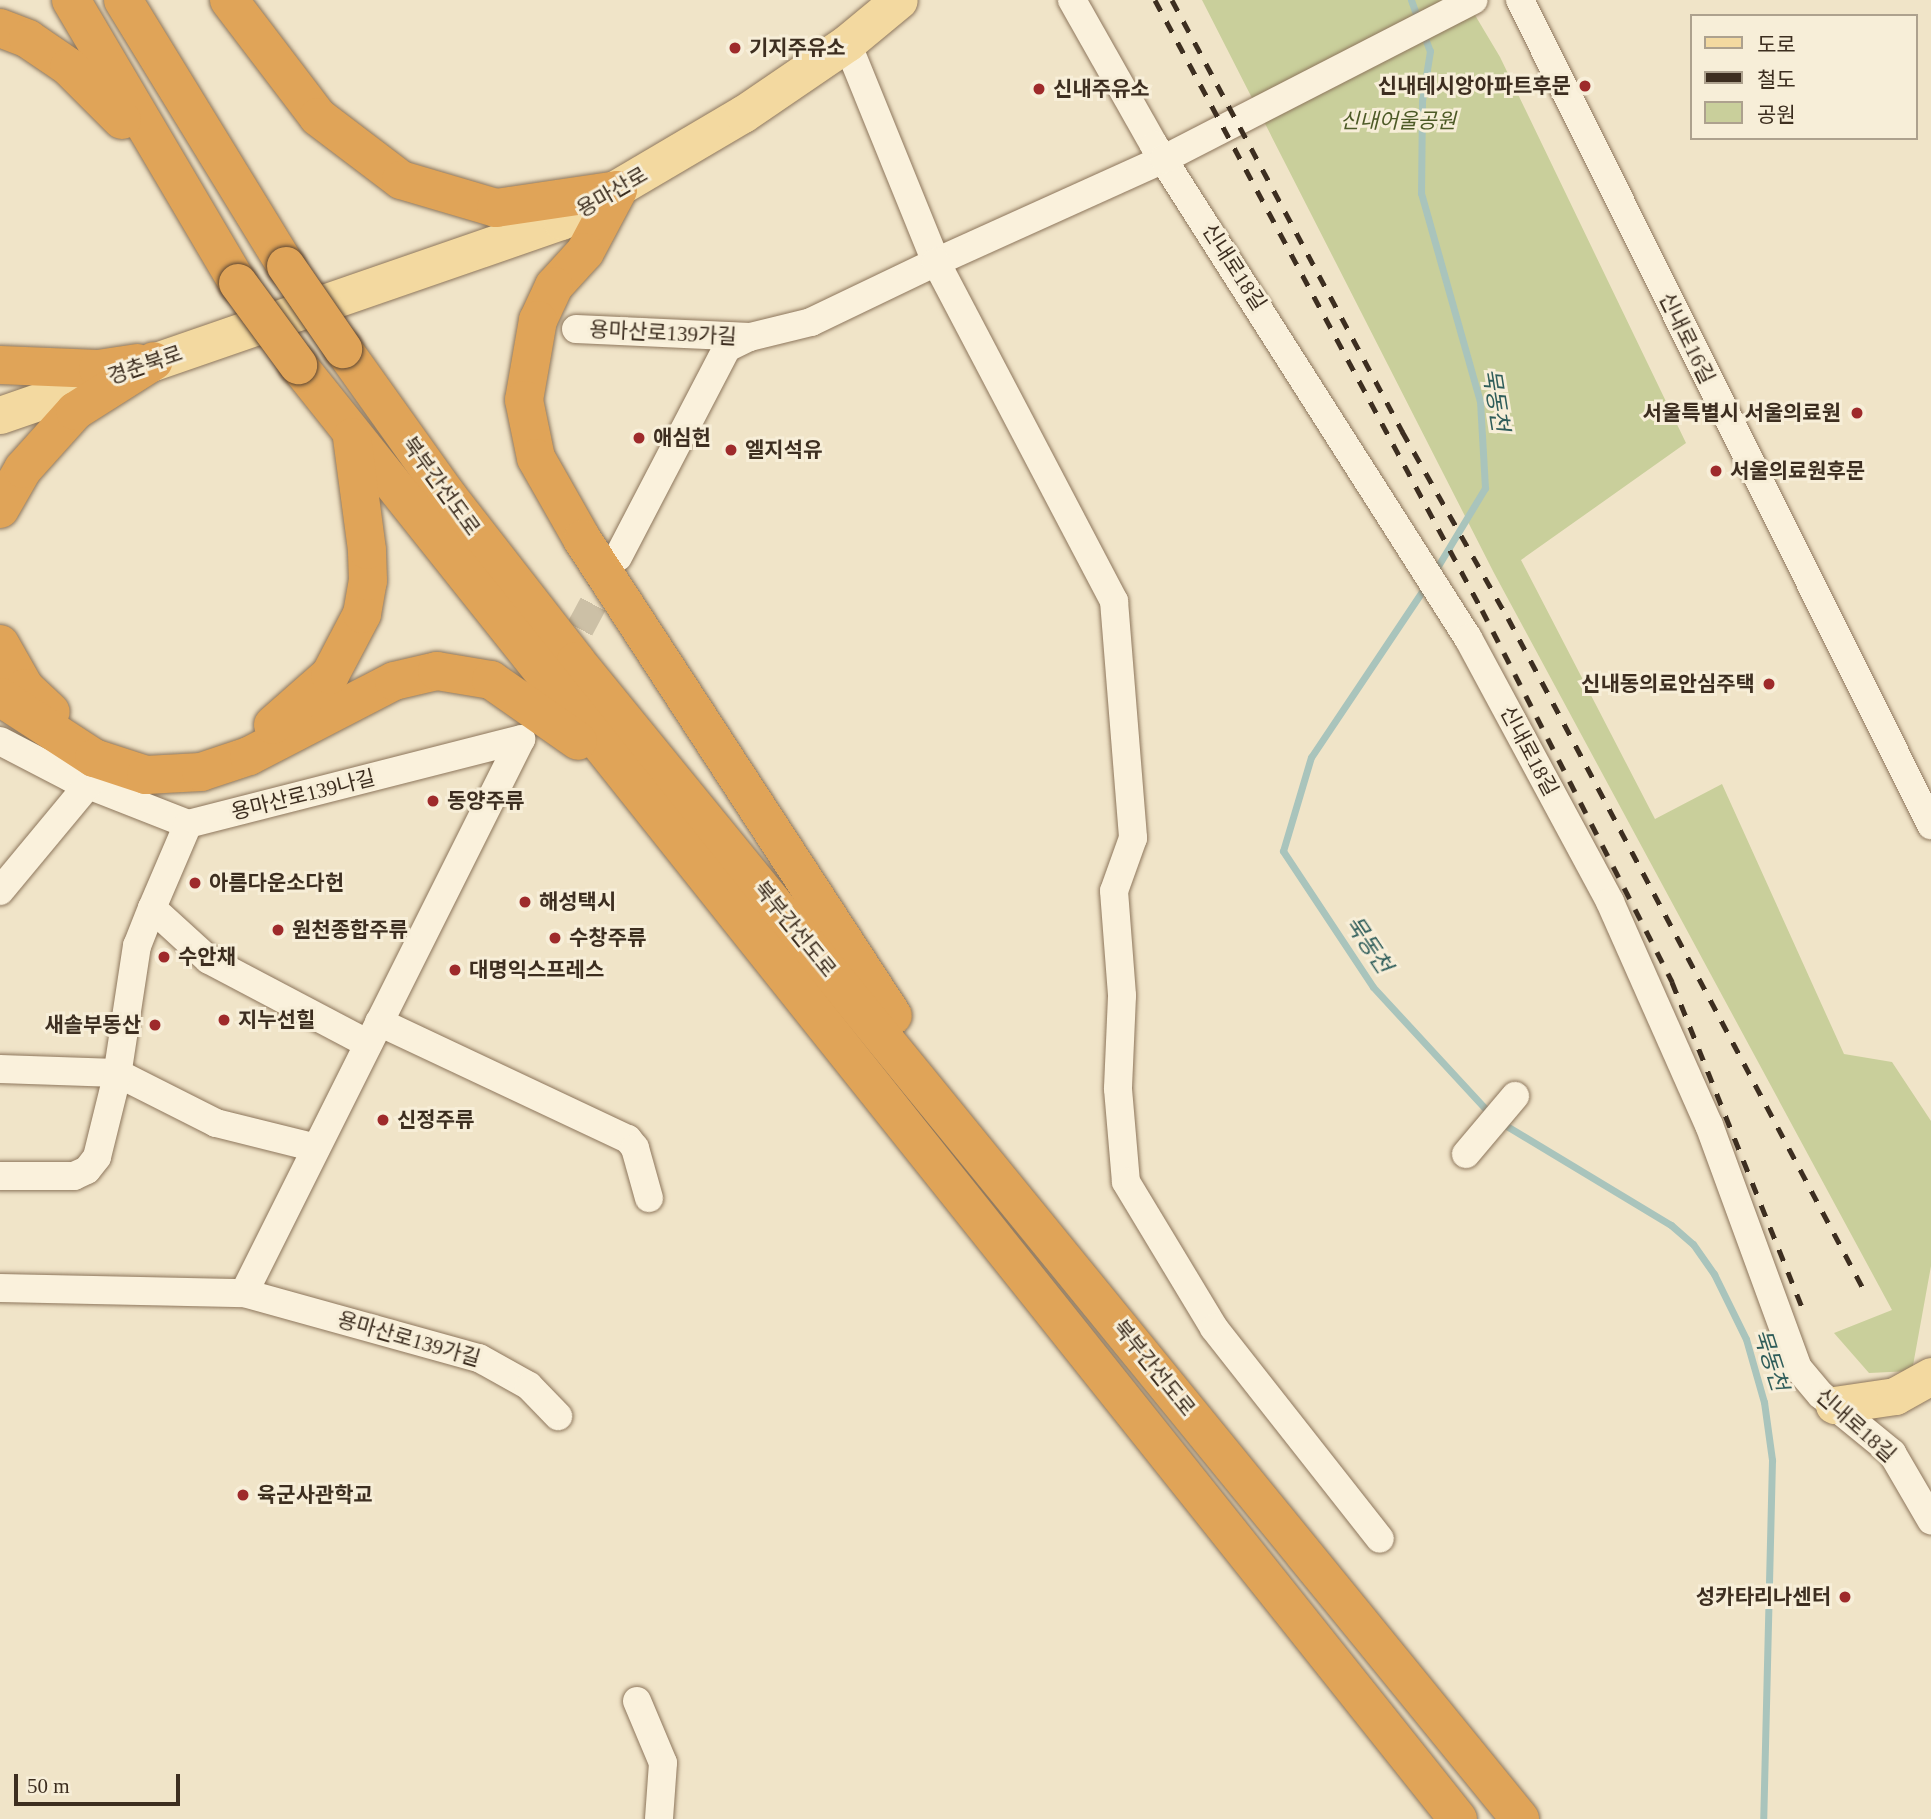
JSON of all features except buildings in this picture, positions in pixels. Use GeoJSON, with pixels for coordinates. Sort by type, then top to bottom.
{"type":"FeatureCollection","features":[{"type":"Feature","properties":{"kind":"highway","name":"북부간선도로"},"geometry":{"type":"LineString","coordinates":[[71,0],[238,283],[352,437],[1458,1819]]}},
{"type":"Feature","properties":{"kind":"highway","name":"북부간선도로"},"geometry":{"type":"LineString","coordinates":[[123,0],[286,266],[447,495],[576,661],[1520,1819]]}},
{"type":"Feature","properties":{"kind":"highway"},"geometry":{"type":"LineString","coordinates":[[229,0],[318,117],[401,180],[496,208],[618,190]]}},
{"type":"Feature","properties":{"kind":"highway"},"geometry":{"type":"LineString","coordinates":[[0,28],[29,39],[69,67],[169,170]]}},
{"type":"Feature","properties":{"kind":"highway"},"geometry":{"type":"LineString","coordinates":[[618,190],[585,252],[554,286],[538,320],[524,400],[536,458],[583,540],[826,908],[978,1152]]}},
{"type":"Feature","properties":{"kind":"highway"},"geometry":{"type":"LineString","coordinates":[[0,365],[98,369],[154,361]]}},
{"type":"Feature","properties":{"kind":"highway"},"geometry":{"type":"LineString","coordinates":[[0,509],[23,469],[65,420],[101,391],[154,361]]}},
{"type":"Feature","properties":{"kind":"highway"},"geometry":{"type":"LineString","coordinates":[[0,644],[14,674],[41,705],[106,745],[150,755],[187,755],[263,732],[292,713],[322,684],[348,646],[362,614],[368,582],[367,550],[352,437]]}},
{"type":"Feature","properties":{"kind":"highway"},"geometry":{"type":"LineString","coordinates":[[0,697],[94,758],[146,775],[172,776],[201,772],[249,756],[394,681],[453,671],[491,680],[521,697],[618,769]]}},
{"type":"Feature","properties":{"kind":"main road","name":"용마산로"},"geometry":{"type":"LineString","coordinates":[[289,314],[553,224],[618,190],[847,43],[899,0]]}},
{"type":"Feature","properties":{"kind":"main road","name":"경춘북로"},"geometry":{"type":"LineString","coordinates":[[0,415],[289,314]]}},
{"type":"Feature","properties":{"kind":"main road"},"geometry":{"type":"LineString","coordinates":[[1834,1405],[1895,1396],[1931,1376]]}},
{"type":"Feature","properties":{"kind":"street","name":"신내로18길"},"geometry":{"type":"LineString","coordinates":[[1072,0],[1164,159],[1468,638],[1610,902],[1709,1125],[1792,1356],[1805,1378],[1892,1452],[1931,1520]]}},
{"type":"Feature","properties":{"kind":"street","name":"용마산로139가길"},"geometry":{"type":"LineString","coordinates":[[618,557],[727,348],[750,337],[811,322],[1164,159],[1474,0]]}},
{"type":"Feature","properties":{"kind":"street","name":"신내로16길"},"geometry":{"type":"LineString","coordinates":[[1521,0],[1931,825]]}},
{"type":"Feature","properties":{"kind":"street"},"geometry":{"type":"LineString","coordinates":[[847,43],[936,262],[1114,601],[1133,838],[1114,891],[1122,996],[1118,1089],[1126,1182],[1214,1328],[1380,1539]]}},
{"type":"Feature","properties":{"kind":"street","name":"용마산로139가길"},"geometry":{"type":"LineString","coordinates":[[576,329],[750,337]]}},
{"type":"Feature","properties":{"kind":"street","name":"용마산로139나길"},"geometry":{"type":"LineString","coordinates":[[188,824],[521,739],[374,1033]]}},
{"type":"Feature","properties":{"kind":"street"},"geometry":{"type":"LineString","coordinates":[[0,741],[88,785],[188,824],[137,946],[117,1073],[97,1157],[87,1170],[74,1176],[0,1176]]}},
{"type":"Feature","properties":{"kind":"street"},"geometry":{"type":"LineString","coordinates":[[0,891],[88,785]]}},
{"type":"Feature","properties":{"kind":"street"},"geometry":{"type":"LineString","coordinates":[[152,908],[209,960],[374,1033],[628,1139],[635,1148],[649,1198]]}},
{"type":"Feature","properties":{"kind":"street"},"geometry":{"type":"LineString","coordinates":[[244,1293],[374,1033]]}},
{"type":"Feature","properties":{"kind":"street"},"geometry":{"type":"LineString","coordinates":[[0,1069],[117,1073],[216,1123],[316,1148]]}},
{"type":"Feature","properties":{"kind":"street"},"geometry":{"type":"LineString","coordinates":[[1466,1154],[1515,1096]]}},
{"type":"Feature","properties":{"kind":"street","name":"용마산로139가길"},"geometry":{"type":"LineString","coordinates":[[0,1289],[244,1293],[479,1358],[529,1386],[558,1416]]}},
{"type":"Feature","properties":{"kind":"street"},"geometry":{"type":"LineString","coordinates":[[637,1702],[663,1763],[659,1819]]}},
{"type":"Feature","properties":{"kind":"green space","name":"신내어울공원"},"geometry":{"type":"Polygon","coordinates":[[[1202,0],[1466,0],[1500,57],[1686,443],[1521,560],[1655,819],[1722,784],[1844,1054],[1892,1062],[1931,1121],[1931,1266],[1912,1371],[1869,1373],[1834,1333],[1892,1310],[1494,573],[1202,0]]]}},
{"type":"Feature","properties":{"kind":"waterway","name":"묵동천"},"geometry":{"type":"LineString","coordinates":[[1411,0],[1419,22]]}},
{"type":"Feature","properties":{"kind":"waterway","name":"묵동천"},"geometry":{"type":"LineString","coordinates":[[1423,33],[1430,51],[1422,101],[1421,193],[1480,401],[1485,488],[1435,571]]}},
{"type":"Feature","properties":{"kind":"waterway","name":"묵동천"},"geometry":{"type":"LineString","coordinates":[[1427,584],[1311,757],[1283,851],[1373,987],[1491,1115]]}},
{"type":"Feature","properties":{"kind":"waterway","name":"묵동천"},"geometry":{"type":"LineString","coordinates":[[1500,1122],[1671,1225],[1693,1244],[1714,1274],[1746,1339],[1764,1402],[1772,1460],[1763,1819]]}},
{"type":"Feature","properties":{"kind":"tunnel"},"geometry":{"type":"LineString","coordinates":[[560,666],[615,563]]}},
{"type":"Feature","properties":{"kind":"railway"},"geometry":{"type":"LineString","coordinates":[[1155,0],[1482,610],[1672,982],[1805,1315]]}},
{"type":"Feature","properties":{"kind":"railway"},"geometry":{"type":"LineString","coordinates":[[1172,0],[1402,431],[1508,618],[1864,1290]]}},
{"type":"Feature","properties":{"kind":"place","name":"기지주유소"},"geometry":{"type":"Point","coordinates":[735,48]}},
{"type":"Feature","properties":{"kind":"place","name":"신내데시앙아파트후문"},"geometry":{"type":"Point","coordinates":[1585,86]}},
{"type":"Feature","properties":{"kind":"place","name":"신내주유소"},"geometry":{"type":"Point","coordinates":[1039,89]}},
{"type":"Feature","properties":{"kind":"place","name":"서울특별시 서울의료원"},"geometry":{"type":"Point","coordinates":[1857,413]}},
{"type":"Feature","properties":{"kind":"place","name":"애심헌"},"geometry":{"type":"Point","coordinates":[639,438]}},
{"type":"Feature","properties":{"kind":"place","name":"엘지석유"},"geometry":{"type":"Point","coordinates":[731,450]}},
{"type":"Feature","properties":{"kind":"place","name":"서울의료원후문"},"geometry":{"type":"Point","coordinates":[1716,471]}},
{"type":"Feature","properties":{"kind":"place","name":"신내동의료안심주택"},"geometry":{"type":"Point","coordinates":[1769,684]}},
{"type":"Feature","properties":{"kind":"place","name":"동양주류"},"geometry":{"type":"Point","coordinates":[433,801]}},
{"type":"Feature","properties":{"kind":"place","name":"아름다운소다헌"},"geometry":{"type":"Point","coordinates":[195,883]}},
{"type":"Feature","properties":{"kind":"place","name":"해성택시"},"geometry":{"type":"Point","coordinates":[525,902]}},
{"type":"Feature","properties":{"kind":"place","name":"원천종합주류"},"geometry":{"type":"Point","coordinates":[278,930]}},
{"type":"Feature","properties":{"kind":"place","name":"수창주류"},"geometry":{"type":"Point","coordinates":[555,938]}},
{"type":"Feature","properties":{"kind":"place","name":"수안채"},"geometry":{"type":"Point","coordinates":[164,957]}},
{"type":"Feature","properties":{"kind":"place","name":"대명익스프레스"},"geometry":{"type":"Point","coordinates":[455,970]}},
{"type":"Feature","properties":{"kind":"place","name":"지누선힐"},"geometry":{"type":"Point","coordinates":[224,1020]}},
{"type":"Feature","properties":{"kind":"place","name":"새솔부동산"},"geometry":{"type":"Point","coordinates":[155,1025]}},
{"type":"Feature","properties":{"kind":"place","name":"신정주류"},"geometry":{"type":"Point","coordinates":[383,1120]}},
{"type":"Feature","properties":{"kind":"place","name":"육군사관학교"},"geometry":{"type":"Point","coordinates":[243,1495]}},
{"type":"Feature","properties":{"kind":"place","name":"성카타리나센터"},"geometry":{"type":"Point","coordinates":[1845,1597]}}]}
